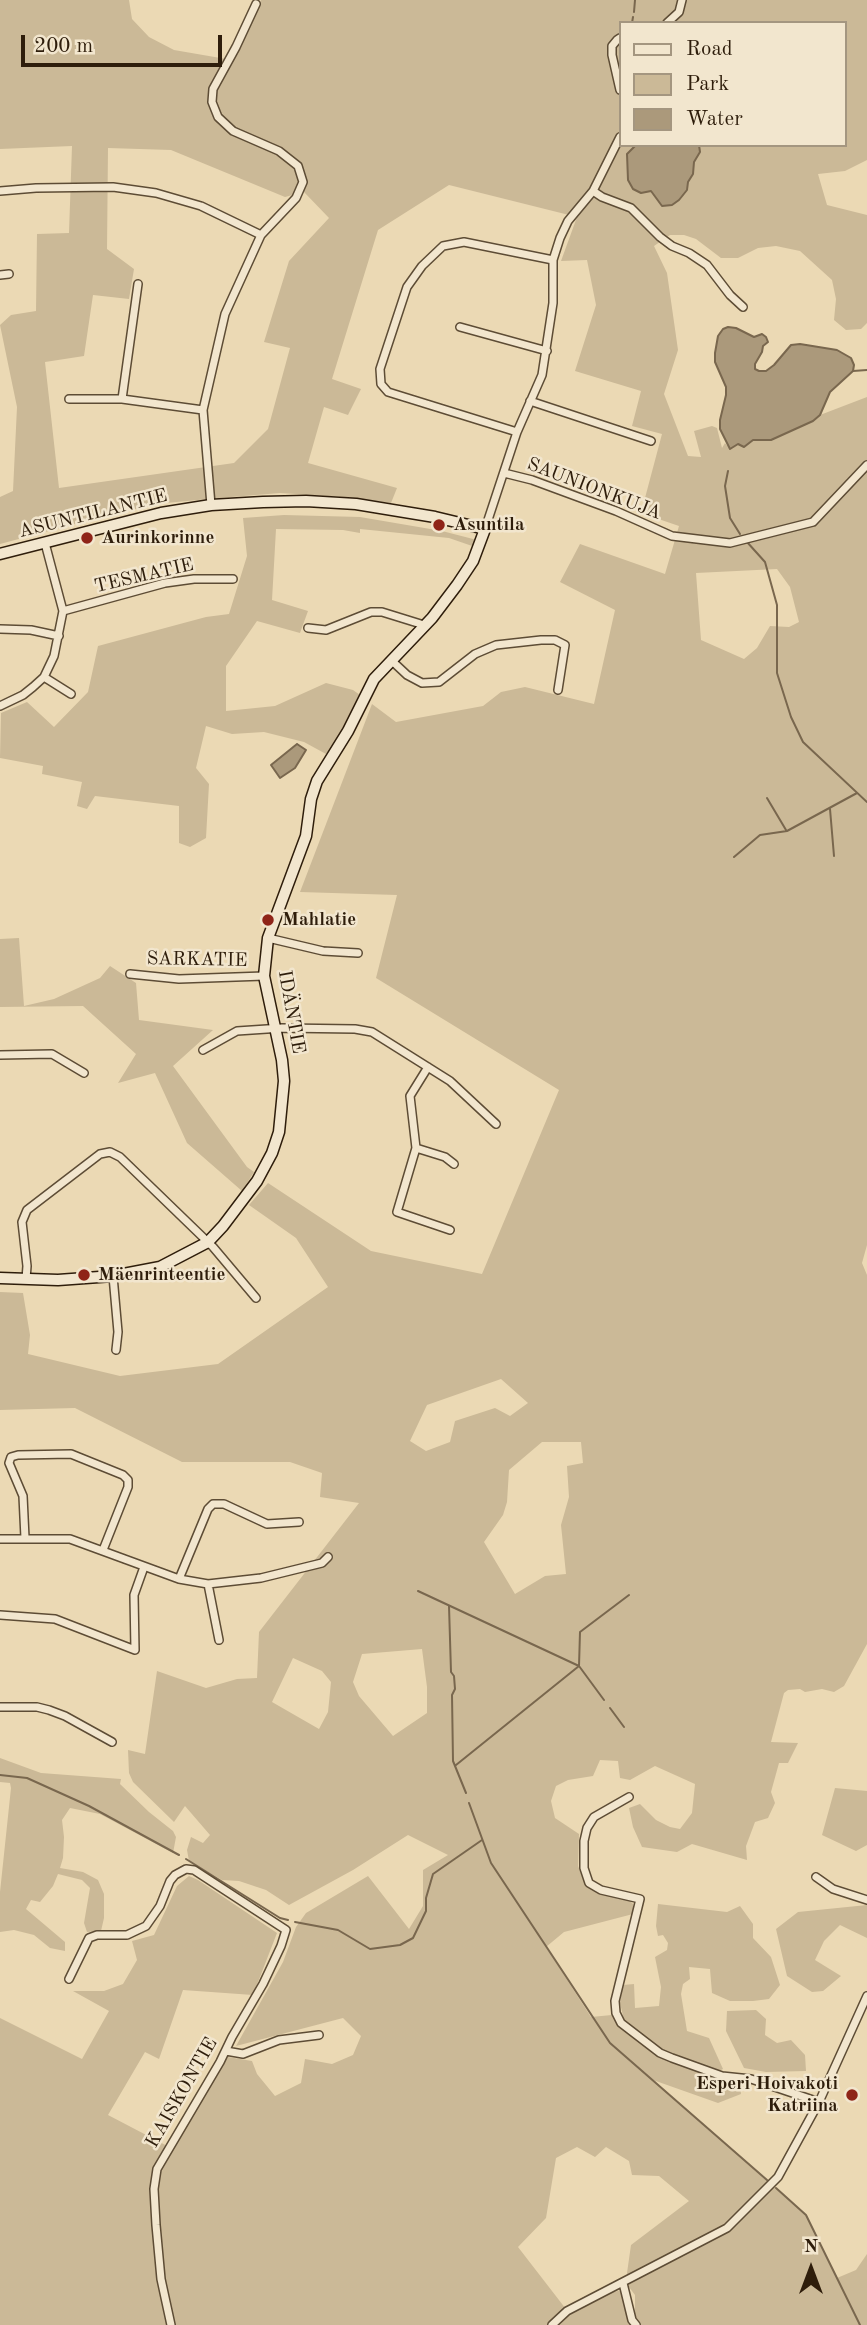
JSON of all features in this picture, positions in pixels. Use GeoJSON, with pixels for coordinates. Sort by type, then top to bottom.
{"type":"FeatureCollection","features":[{"type":"Feature","properties":{"kind":"street"},"geometry":{"type":"LineString","coordinates":[[669,21],[679,12],[682,0]]}},
{"type":"Feature","properties":{"kind":"street"},"geometry":{"type":"LineString","coordinates":[[211,505],[203,410],[225,314],[261,235],[296,198],[303,182],[298,166],[279,151],[233,131],[218,117],[212,102],[214,89],[256,4]]}},
{"type":"Feature","properties":{"kind":"street"},"geometry":{"type":"LineString","coordinates":[[618,39],[612,46],[612,55],[618,81]]}},
{"type":"Feature","properties":{"kind":"street"},"geometry":{"type":"LineString","coordinates":[[485,529],[517,432],[541,375],[554,303],[553,260],[560,238],[568,221],[593,191],[618,140]]}},
{"type":"Feature","properties":{"kind":"street"},"geometry":{"type":"LineString","coordinates":[[0,191],[113,187],[156,193],[201,206],[261,235]]}},
{"type":"Feature","properties":{"kind":"street"},"geometry":{"type":"LineString","coordinates":[[593,191],[631,208],[660,237],[707,265],[743,307]]}},
{"type":"Feature","properties":{"kind":"street"},"geometry":{"type":"LineString","coordinates":[[517,432],[388,392],[381,384],[380,369],[407,287],[422,266],[443,246],[464,242],[553,260]]}},
{"type":"Feature","properties":{"kind":"street"},"geometry":{"type":"LineString","coordinates":[[0,275],[9,274]]}},
{"type":"Feature","properties":{"kind":"street"},"geometry":{"type":"LineString","coordinates":[[122,399],[138,284]]}},
{"type":"Feature","properties":{"kind":"street"},"geometry":{"type":"LineString","coordinates":[[460,327],[547,351]]}},
{"type":"Feature","properties":{"kind":"street"},"geometry":{"type":"LineString","coordinates":[[69,399],[122,399],[203,410]]}},
{"type":"Feature","properties":{"kind":"street"},"geometry":{"type":"LineString","coordinates":[[530,401],[651,441]]}},
{"type":"Feature","properties":{"kind":"street","name":"SAUNIONKUJA"},"geometry":{"type":"LineString","coordinates":[[504,473],[532,480],[616,511],[672,536],[730,543],[813,522],[867,465]]}},
{"type":"Feature","properties":{"kind":"street","name":"ASUNTILANTIE"},"geometry":{"type":"LineString","coordinates":[[0,554],[138,517],[211,505],[306,501],[356,504],[441,518],[485,529]]}},
{"type":"Feature","properties":{"kind":"street","name":"IDÄNTIE"},"geometry":{"type":"LineString","coordinates":[[0,1278],[58,1280],[113,1276],[160,1267],[208,1242],[257,1181],[272,1153],[279,1132],[284,1081],[264,976],[268,938],[306,836],[311,799],[317,781],[348,731],[374,679],[432,618],[467,569],[485,529]]}},
{"type":"Feature","properties":{"kind":"street"},"geometry":{"type":"LineString","coordinates":[[0,706],[23,695],[44,677],[54,656],[63,611],[45,543]]}},
{"type":"Feature","properties":{"kind":"street","name":"TESMATIE"},"geometry":{"type":"LineString","coordinates":[[63,611],[164,583],[194,579],[233,579]]}},
{"type":"Feature","properties":{"kind":"street"},"geometry":{"type":"LineString","coordinates":[[308,628],[326,631],[372,612],[382,612],[424,625]]}},
{"type":"Feature","properties":{"kind":"street"},"geometry":{"type":"LineString","coordinates":[[0,629],[31,630],[59,636]]}},
{"type":"Feature","properties":{"kind":"street"},"geometry":{"type":"LineString","coordinates":[[391,660],[407,676],[422,683],[439,682],[475,654],[496,645],[555,640],[565,645],[558,690]]}},
{"type":"Feature","properties":{"kind":"street"},"geometry":{"type":"LineString","coordinates":[[44,677],[71,694]]}},
{"type":"Feature","properties":{"kind":"street"},"geometry":{"type":"LineString","coordinates":[[268,938],[323,951],[358,953]]}},
{"type":"Feature","properties":{"kind":"street","name":"SARKATIE"},"geometry":{"type":"LineString","coordinates":[[130,974],[179,979],[264,976]]}},
{"type":"Feature","properties":{"kind":"street"},"geometry":{"type":"LineString","coordinates":[[203,1049],[237,1031],[274,1028],[355,1029],[372,1032],[450,1081],[496,1124]]}},
{"type":"Feature","properties":{"kind":"street"},"geometry":{"type":"LineString","coordinates":[[0,1055],[52,1054],[84,1073]]}},
{"type":"Feature","properties":{"kind":"street"},"geometry":{"type":"LineString","coordinates":[[428,1067],[410,1096],[416,1148],[397,1212],[450,1230]]}},
{"type":"Feature","properties":{"kind":"street"},"geometry":{"type":"LineString","coordinates":[[416,1148],[445,1157],[454,1164]]}},
{"type":"Feature","properties":{"kind":"street"},"geometry":{"type":"LineString","coordinates":[[26,1279],[23,1215],[104,1152],[120,1157],[208,1242],[256,1298]]}},
{"type":"Feature","properties":{"kind":"street"},"geometry":{"type":"LineString","coordinates":[[113,1276],[118,1332],[116,1350]]}},
{"type":"Feature","properties":{"kind":"street"},"geometry":{"type":"LineString","coordinates":[[25,1538],[23,1496],[9,1463],[11,1457],[71,1454],[123,1475],[128,1480],[128,1487],[103,1550]]}},
{"type":"Feature","properties":{"kind":"street"},"geometry":{"type":"LineString","coordinates":[[179,1579],[208,1509],[213,1504],[224,1504],[267,1524],[299,1521]]}},
{"type":"Feature","properties":{"kind":"street"},"geometry":{"type":"LineString","coordinates":[[0,1539],[70,1539],[179,1579],[208,1584],[261,1577],[322,1563],[328,1558]]}},
{"type":"Feature","properties":{"kind":"street"},"geometry":{"type":"LineString","coordinates":[[0,1615],[66,1621],[135,1650],[134,1595],[144,1567]]}},
{"type":"Feature","properties":{"kind":"street"},"geometry":{"type":"LineString","coordinates":[[208,1584],[219,1640]]}},
{"type":"Feature","properties":{"kind":"street"},"geometry":{"type":"LineString","coordinates":[[0,1707],[37,1707],[49,1710],[112,1742]]}},
{"type":"Feature","properties":{"kind":"street"},"geometry":{"type":"LineString","coordinates":[[629,1797],[594,1817],[583,1841],[584,1868],[589,1883],[601,1890],[640,1899],[615,2001],[621,2023],[660,2053],[672,2058],[722,2076],[765,2083],[819,2102]]}},
{"type":"Feature","properties":{"kind":"street","name":"KAISKONTIE"},"geometry":{"type":"LineString","coordinates":[[69,1979],[89,1938],[96,1935],[127,1935],[138,1931],[153,1918],[175,1875],[186,1869],[194,1870],[286,1930],[263,1984],[157,2169],[154,2189],[156,2225],[162,2285],[171,2325]]}},
{"type":"Feature","properties":{"kind":"street"},"geometry":{"type":"LineString","coordinates":[[816,1877],[833,1889],[867,1900]]}},
{"type":"Feature","properties":{"kind":"street"},"geometry":{"type":"LineString","coordinates":[[552,2325],[567,2311],[727,2228],[778,2177],[819,2102],[867,1996]]}},
{"type":"Feature","properties":{"kind":"street"},"geometry":{"type":"LineString","coordinates":[[226,2051],[243,2054],[279,2040],[318,2035]]}},
{"type":"Feature","properties":{"kind":"street"},"geometry":{"type":"LineString","coordinates":[[623,2283],[632,2320],[636,2325]]}},
{"type":"Feature","properties":{"kind":"green space"},"geometry":{"type":"Polygon","coordinates":[[[0,0],[129,0],[132,19],[149,37],[174,50],[232,60],[261,0],[867,0],[867,160],[845,171],[818,174],[827,205],[867,215],[867,323],[861,329],[846,330],[834,320],[836,299],[832,280],[800,251],[776,246],[758,248],[738,258],[721,258],[696,239],[684,235],[670,235],[654,246],[667,273],[678,350],[664,394],[688,456],[701,457],[694,431],[712,426],[717,428],[722,448],[725,443],[730,449],[738,444],[744,447],[753,440],[771,440],[813,421],[820,415],[867,397],[867,1245],[862,1263],[867,1275],[867,1644],[844,1686],[834,1692],[822,1689],[805,1692],[800,1689],[784,1693],[771,1742],[798,1743],[788,1763],[779,1763],[771,1792],[775,1803],[768,1818],[755,1822],[746,1846],[747,1860],[692,1844],[677,1852],[642,1847],[633,1827],[629,1808],[640,1804],[656,1820],[680,1829],[692,1813],[695,1784],[655,1766],[630,1780],[620,1778],[618,1761],[600,1760],[593,1776],[568,1780],[556,1786],[551,1801],[555,1818],[579,1834],[578,1866],[586,1886],[619,1899],[629,1900],[633,1904],[633,1914],[564,1932],[546,1947],[591,2017],[612,2015],[617,2024],[667,2060],[740,2084],[741,2094],[718,2103],[653,2080],[806,2215],[837,2278],[856,2270],[867,2254],[867,2325],[640,2325],[635,2315],[635,2295],[629,2287],[627,2273],[631,2245],[689,2201],[659,2176],[632,2175],[629,2161],[606,2147],[595,2157],[577,2147],[556,2158],[546,2218],[518,2247],[569,2313],[605,2294],[622,2290],[632,2325],[0,2325],[0,2018],[82,2059],[109,2011],[73,1991],[104,1991],[123,1984],[137,1960],[132,1941],[154,1935],[177,1886],[189,1876],[277,1933],[253,1995],[183,1990],[159,2059],[145,2052],[108,2115],[173,2149],[228,2057],[252,2061],[257,2074],[275,2096],[301,2083],[305,2059],[332,2064],[353,2055],[361,2036],[343,2018],[236,2046],[283,1962],[296,1927],[306,1913],[368,1876],[409,1929],[423,1906],[423,1870],[448,1855],[408,1835],[353,1870],[289,1905],[266,1890],[239,1881],[222,1880],[189,1861],[187,1850],[191,1837],[203,1843],[210,1835],[185,1806],[174,1822],[133,1782],[129,1773],[128,1750],[145,1754],[157,1671],[206,1688],[237,1679],[257,1678],[259,1632],[359,1503],[320,1497],[322,1473],[290,1462],[182,1462],[75,1408],[0,1410],[0,1292],[23,1293],[30,1335],[28,1354],[120,1376],[218,1364],[328,1287],[296,1238],[249,1205],[268,1183],[371,1251],[482,1274],[559,1090],[376,978],[397,895],[300,892],[372,704],[396,722],[483,706],[501,692],[525,687],[594,704],[615,610],[560,582],[580,544],[665,574],[679,526],[641,513],[662,434],[632,426],[641,391],[575,371],[596,305],[587,260],[561,261],[577,217],[449,185],[378,230],[332,379],[361,389],[348,415],[324,407],[308,463],[397,488],[391,503],[280,493],[166,503],[116,513],[0,544],[0,497],[13,491],[17,407],[0,325],[11,315],[36,311],[37,234],[69,233],[72,146],[0,149],[0,0]],[[108,148],[107,249],[134,269],[129,299],[93,295],[84,356],[45,362],[59,488],[234,463],[268,429],[290,348],[264,342],[289,261],[329,218],[304,192],[285,197],[171,150],[108,148]],[[777,569],[696,573],[701,640],[744,659],[757,648],[770,626],[789,627],[799,622],[790,587],[777,569]],[[501,1379],[427,1405],[410,1441],[426,1451],[450,1442],[455,1421],[495,1408],[510,1416],[528,1403],[501,1379]],[[542,1442],[509,1470],[507,1502],[503,1515],[484,1542],[515,1594],[545,1576],[566,1574],[561,1525],[569,1497],[567,1466],[583,1463],[581,1442],[542,1442]],[[422,1649],[362,1654],[353,1682],[359,1696],[393,1736],[427,1713],[422,1649]],[[293,1658],[272,1702],[319,1729],[328,1712],[331,1682],[322,1671],[293,1658]]]}},
{"type":"Feature","properties":{"kind":"green space"},"geometry":{"type":"Polygon","coordinates":[[[284,515],[360,517],[477,540],[475,547],[449,538],[360,529],[360,533],[343,530],[276,529],[272,600],[308,611],[300,633],[257,621],[226,666],[226,711],[275,706],[326,683],[353,690],[360,695],[334,746],[326,754],[304,742],[264,732],[232,734],[206,726],[196,768],[209,784],[206,838],[190,847],[179,843],[179,806],[95,796],[87,809],[77,806],[82,782],[42,774],[43,766],[0,758],[1,713],[27,702],[54,727],[88,692],[98,646],[206,617],[229,614],[247,556],[243,518],[284,515]]]}},
{"type":"Feature","properties":{"kind":"green space"},"geometry":{"type":"Polygon","coordinates":[[[19,938],[24,1006],[54,999],[100,978],[110,966],[136,983],[139,1020],[213,1030],[173,1066],[247,1167],[254,1172],[242,1191],[187,1143],[155,1073],[118,1083],[136,1054],[83,1006],[0,1007],[0,939],[19,938]]]}},
{"type":"Feature","properties":{"kind":"green space"},"geometry":{"type":"Polygon","coordinates":[[[0,1758],[41,1773],[121,1779],[120,1784],[173,1831],[176,1837],[173,1853],[100,1814],[70,1808],[62,1820],[64,1837],[60,1868],[83,1872],[98,1880],[104,1894],[101,1931],[87,1932],[84,1923],[90,1888],[82,1880],[58,1874],[53,1886],[40,1902],[31,1900],[26,1909],[65,1942],[65,1951],[50,1948],[34,1935],[14,1930],[0,1932],[0,1892],[11,1788],[10,1783],[0,1782],[0,1758]]]}},
{"type":"Feature","properties":{"kind":"green space"},"geometry":{"type":"Polygon","coordinates":[[[835,1788],[867,1791],[867,1845],[856,1851],[822,1835],[835,1788]]]}},
{"type":"Feature","properties":{"kind":"green space"},"geometry":{"type":"Polygon","coordinates":[[[658,1904],[727,1912],[740,1906],[753,1924],[753,1938],[771,1957],[780,1985],[769,1999],[753,2001],[730,2001],[712,1993],[710,1969],[689,1967],[690,1979],[683,1984],[681,1994],[687,2031],[709,2038],[723,2069],[719,2071],[662,2051],[624,2020],[620,2003],[623,1985],[634,1984],[635,2008],[659,2006],[661,1987],[655,1957],[667,1950],[668,1943],[663,1935],[658,1936],[658,1904]]]}},
{"type":"Feature","properties":{"kind":"green space"},"geometry":{"type":"Polygon","coordinates":[[[867,1905],[867,1938],[840,1925],[824,1941],[815,1960],[841,1976],[823,1991],[812,1992],[787,1976],[776,1929],[798,1912],[867,1905]]]}},
{"type":"Feature","properties":{"kind":"green space"},"geometry":{"type":"Polygon","coordinates":[[[756,2010],[766,2019],[765,2035],[777,2043],[791,2040],[805,2055],[806,2071],[766,2072],[744,2068],[726,2031],[727,2011],[756,2010]]]}},
{"type":"Feature","properties":{"kind":"water"},"geometry":{"type":"Polygon","coordinates":[[[634,147],[699,147],[700,152],[694,162],[687,190],[672,205],[662,206],[651,191],[641,193],[633,189],[628,180],[627,154],[634,147]]]}},
{"type":"Feature","properties":{"kind":"water"},"geometry":{"type":"Polygon","coordinates":[[[728,327],[754,337],[762,334],[766,337],[768,342],[763,346],[755,364],[755,369],[759,371],[766,371],[774,365],[791,345],[800,344],[837,350],[851,358],[853,371],[830,392],[820,415],[813,421],[771,440],[753,440],[744,447],[738,444],[730,449],[720,429],[726,387],[715,362],[718,336],[728,327]]]}},
{"type":"Feature","properties":{"kind":"water"},"geometry":{"type":"Polygon","coordinates":[[[297,744],[306,750],[295,768],[280,778],[271,765],[297,744]]]}},
{"type":"Feature","properties":{"kind":"waterway"},"geometry":{"type":"LineString","coordinates":[[634,12],[635,0]]}},
{"type":"Feature","properties":{"kind":"waterway"},"geometry":{"type":"LineString","coordinates":[[632,21],[633,17]]}},
{"type":"Feature","properties":{"kind":"waterway"},"geometry":{"type":"LineString","coordinates":[[853,371],[867,370]]}},
{"type":"Feature","properties":{"kind":"waterway"},"geometry":{"type":"LineString","coordinates":[[728,471],[725,486],[730,518],[740,534]]}},
{"type":"Feature","properties":{"kind":"waterway"},"geometry":{"type":"LineString","coordinates":[[747,542],[765,562],[777,605],[777,673],[791,717],[803,742],[867,802]]}},
{"type":"Feature","properties":{"kind":"waterway"},"geometry":{"type":"LineString","coordinates":[[734,857],[760,835],[787,831],[857,793]]}},
{"type":"Feature","properties":{"kind":"waterway"},"geometry":{"type":"LineString","coordinates":[[767,798],[786,830]]}},
{"type":"Feature","properties":{"kind":"waterway"},"geometry":{"type":"LineString","coordinates":[[830,809],[834,856]]}},
{"type":"Feature","properties":{"kind":"waterway"},"geometry":{"type":"LineString","coordinates":[[418,1591],[579,1666],[604,1700]]}},
{"type":"Feature","properties":{"kind":"waterway"},"geometry":{"type":"LineString","coordinates":[[456,1765],[579,1666],[580,1632],[629,1595]]}},
{"type":"Feature","properties":{"kind":"waterway"},"geometry":{"type":"LineString","coordinates":[[449,1606],[451,1672],[455,1689],[452,1695],[453,1761],[466,1793]]}},
{"type":"Feature","properties":{"kind":"waterway"},"geometry":{"type":"LineString","coordinates":[[610,1708],[624,1727]]}},
{"type":"Feature","properties":{"kind":"waterway"},"geometry":{"type":"LineString","coordinates":[[0,1775],[27,1778],[89,1806],[179,1855]]}},
{"type":"Feature","properties":{"kind":"waterway"},"geometry":{"type":"LineString","coordinates":[[469,1803],[491,1863],[610,2043],[767,2180]]}},
{"type":"Feature","properties":{"kind":"waterway"},"geometry":{"type":"LineString","coordinates":[[295,1922],[338,1930],[370,1949],[400,1945],[413,1938],[426,1911],[426,1898],[433,1874],[482,1840]]}},
{"type":"Feature","properties":{"kind":"waterway"},"geometry":{"type":"LineString","coordinates":[[186,1859],[280,1918],[288,1920]]}},
{"type":"Feature","properties":{"kind":"waterway"},"geometry":{"type":"LineString","coordinates":[[776,2188],[806,2215],[860,2325]]}},
{"type":"Feature","properties":{"kind":"place","name":"Asuntila"},"geometry":{"type":"Point","coordinates":[439,525]}},
{"type":"Feature","properties":{"kind":"place","name":"Aurinkorinne"},"geometry":{"type":"Point","coordinates":[87,538]}},
{"type":"Feature","properties":{"kind":"place","name":"Mahlatie"},"geometry":{"type":"Point","coordinates":[268,920]}},
{"type":"Feature","properties":{"kind":"place","name":"Mäenrinteentie"},"geometry":{"type":"Point","coordinates":[84,1275]}},
{"type":"Feature","properties":{"kind":"place","name":"Esperi Hoivakoti Katriina"},"geometry":{"type":"Point","coordinates":[852,2095]}}]}
